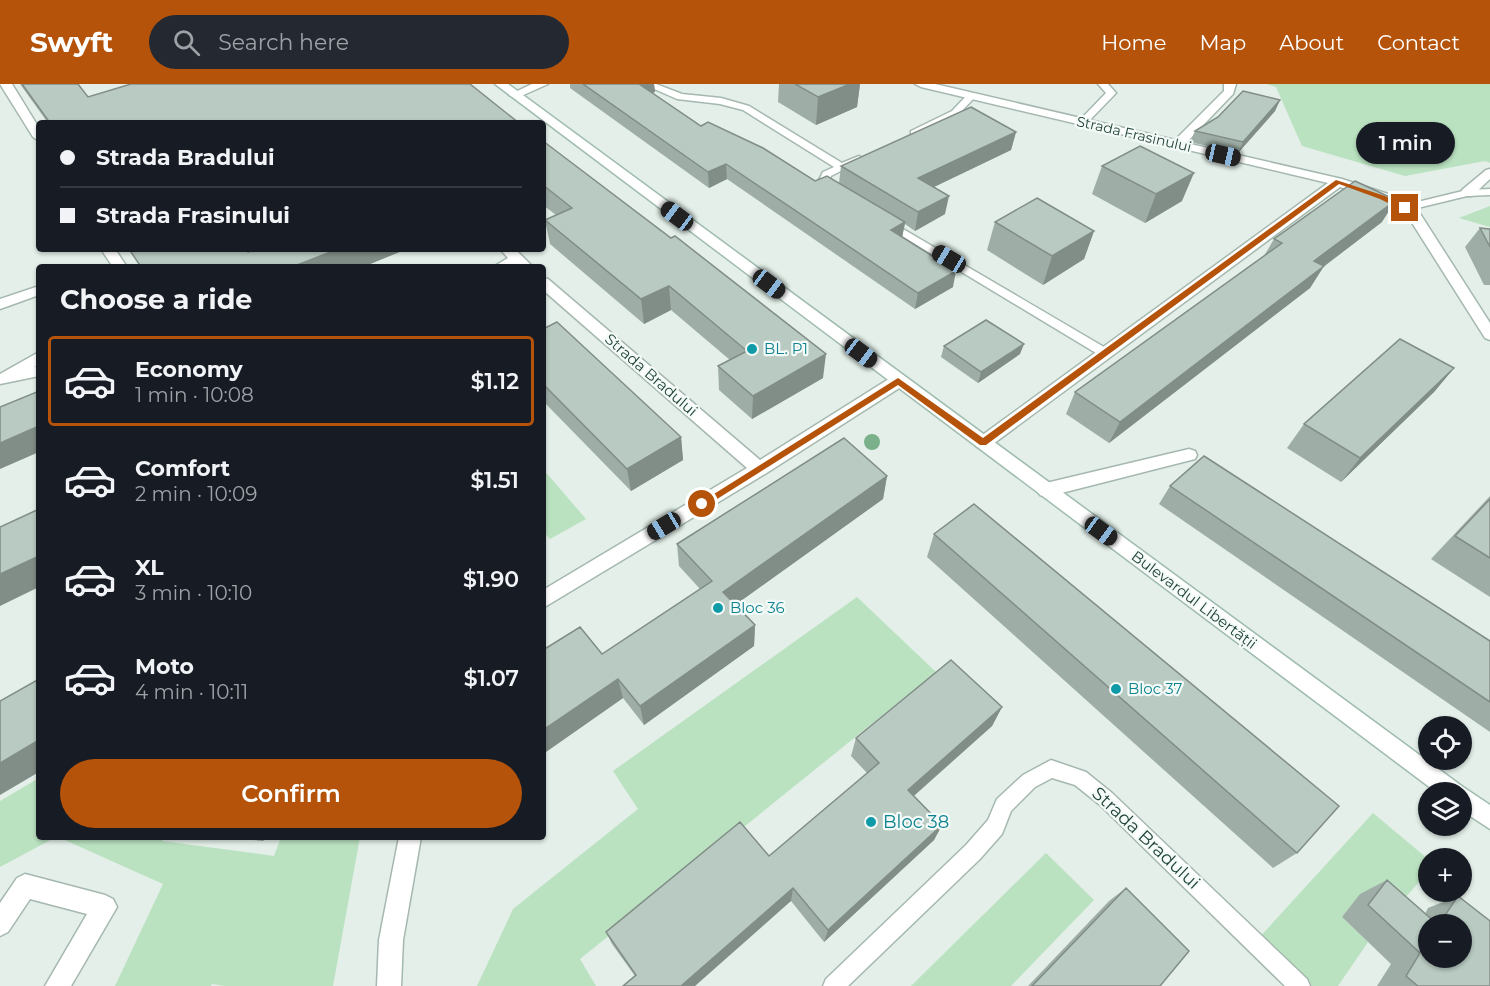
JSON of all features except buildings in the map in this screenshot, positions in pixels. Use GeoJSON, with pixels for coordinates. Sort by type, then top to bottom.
{"type":"FeatureCollection","features":[{"type":"Feature","properties":{"kind":"street","name":"Bulevardul Libertății"},"geometry":{"type":"LineString","coordinates":[[501,84],[1440,782]]}},
{"type":"Feature","properties":{"kind":"street"},"geometry":{"type":"LineString","coordinates":[[515,95],[542,84]]}},
{"type":"Feature","properties":{"kind":"street","name":"Strada Frasinului"},"geometry":{"type":"LineString","coordinates":[[921,84],[1338,182],[1383,197],[1414,215],[1490,335]]}},
{"type":"Feature","properties":{"kind":"street"},"geometry":{"type":"LineString","coordinates":[[1177,145],[1229,92],[1230,84]]}},
{"type":"Feature","properties":{"kind":"street"},"geometry":{"type":"LineString","coordinates":[[5,89],[36,133]]}},
{"type":"Feature","properties":{"kind":"street"},"geometry":{"type":"LineString","coordinates":[[1467,194],[1490,173]]}},
{"type":"Feature","properties":{"kind":"street"},"geometry":{"type":"LineString","coordinates":[[983,443],[1338,182]]}},
{"type":"Feature","properties":{"kind":"street","name":"Strada Bradului"},"geometry":{"type":"LineString","coordinates":[[546,285],[759,469]]}},
{"type":"Feature","properties":{"kind":"street"},"geometry":{"type":"LineString","coordinates":[[0,304],[36,291]]}},
{"type":"Feature","properties":{"kind":"street"},"geometry":{"type":"LineString","coordinates":[[3,377],[36,359]]}},
{"type":"Feature","properties":{"kind":"street"},"geometry":{"type":"LineString","coordinates":[[3,377],[36,372]]}},
{"type":"Feature","properties":{"kind":"street"},"geometry":{"type":"LineString","coordinates":[[546,598],[759,469],[898,381]]}},
{"type":"Feature","properties":{"kind":"street"},"geometry":{"type":"LineString","coordinates":[[1046,490],[1189,455]]}},
{"type":"Feature","properties":{"kind":"street"},"geometry":{"type":"LineString","coordinates":[[1472,805],[1490,818]]}},
{"type":"Feature","properties":{"kind":"street"},"geometry":{"type":"LineString","coordinates":[[389,986],[391,940],[409,840]]}},
{"type":"Feature","properties":{"kind":"street"},"geometry":{"type":"LineString","coordinates":[[0,924],[25,886],[105,907],[57,986]]}},
{"type":"Feature","properties":{"kind":"lane"},"geometry":{"type":"LineString","coordinates":[[648,84],[680,97],[721,101],[746,108],[842,167]]}},
{"type":"Feature","properties":{"kind":"lane"},"geometry":{"type":"LineString","coordinates":[[1083,122],[1111,93],[1103,84]]}},
{"type":"Feature","properties":{"kind":"lane"},"geometry":{"type":"LineString","coordinates":[[903,138],[955,113],[971,96]]}},
{"type":"Feature","properties":{"kind":"lane"},"geometry":{"type":"LineString","coordinates":[[842,195],[823,182],[828,174],[872,153]]}},
{"type":"Feature","properties":{"kind":"lane"},"geometry":{"type":"LineString","coordinates":[[1405,208],[1467,194],[1490,192]]}},
{"type":"Feature","properties":{"kind":"lane"},"geometry":{"type":"LineString","coordinates":[[873,214],[1105,353]]}},
{"type":"Feature","properties":{"kind":"lane","name":"Strada Bradului"},"geometry":{"type":"LineString","coordinates":[[833,986],[973,852],[995,826],[1004,805],[1029,781],[1051,769],[1080,778],[1106,799],[1300,986]]}},
{"type":"Feature","properties":{"kind":"green space"},"geometry":{"type":"Polygon","coordinates":[[[1267,84],[1490,84],[1490,163],[1485,161],[1405,176],[1302,146],[1276,87],[1267,84]]]}},
{"type":"Feature","properties":{"kind":"green space"},"geometry":{"type":"Polygon","coordinates":[[[1490,206],[1490,227],[1459,218],[1490,206]]]}},
{"type":"Feature","properties":{"kind":"green space"},"geometry":{"type":"Polygon","coordinates":[[[546,472],[586,519],[550,539],[546,534],[546,472]]]}},
{"type":"Feature","properties":{"kind":"green space"},"geometry":{"type":"Polygon","coordinates":[[[857,597],[936,672],[580,959],[596,986],[477,986],[513,909],[638,809],[613,771],[857,597]]]}},
{"type":"Feature","properties":{"kind":"green space"},"geometry":{"type":"Polygon","coordinates":[[[36,780],[36,840],[50,840],[0,867],[0,801],[36,780]]]}},
{"type":"Feature","properties":{"kind":"green space"},"geometry":{"type":"Polygon","coordinates":[[[1373,813],[1418,851],[1418,883],[1387,918],[1342,917],[1368,942],[1338,986],[1307,986],[1258,939],[1373,813]]]}},
{"type":"Feature","properties":{"kind":"green space"},"geometry":{"type":"Polygon","coordinates":[[[65,840],[162,840],[274,856],[280,840],[359,840],[333,986],[212,984],[211,986],[115,986],[163,884],[65,840]]]}},
{"type":"Feature","properties":{"kind":"green space"},"geometry":{"type":"Polygon","coordinates":[[[1046,853],[1094,900],[1011,986],[911,986],[1046,853]]]}},
{"type":"Feature","properties":{"kind":"place","name":"BL. P1"},"geometry":{"type":"Point","coordinates":[752,349]}},
{"type":"Feature","properties":{"kind":"place","name":"Bloc 36"},"geometry":{"type":"Point","coordinates":[718,608]}},
{"type":"Feature","properties":{"kind":"place","name":"Bloc 37"},"geometry":{"type":"Point","coordinates":[1116,689]}},
{"type":"Feature","properties":{"kind":"place","name":"Bloc 38"},"geometry":{"type":"Point","coordinates":[871,822]}},
{"type":"Feature","properties":{"kind":"route"},"geometry":{"type":"LineString","coordinates":[[702,504],[898,381],[983,443],[1338,182],[1383,197],[1405,208]]}}]}
